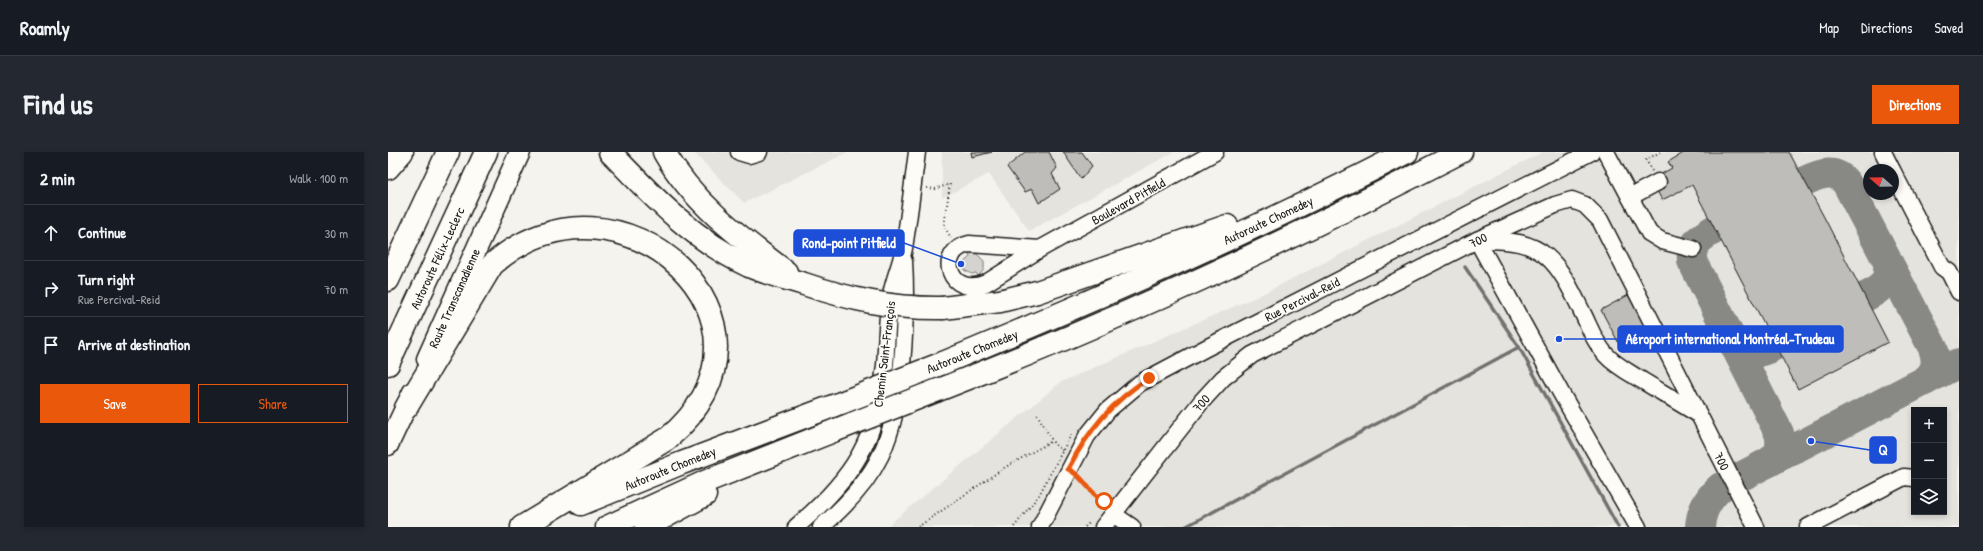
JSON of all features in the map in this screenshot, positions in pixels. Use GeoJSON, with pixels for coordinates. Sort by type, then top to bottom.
{"type":"FeatureCollection","features":[{"type":"Feature","properties":{"kind":"highway"},"geometry":{"type":"LineString","coordinates":[[388,168],[402,152]]}},
{"type":"Feature","properties":{"kind":"highway"},"geometry":{"type":"LineString","coordinates":[[388,280],[448,152]]}},
{"type":"Feature","properties":{"kind":"highway","name":"Autoroute Félix-Leclerc"},"geometry":{"type":"LineString","coordinates":[[388,364],[486,152]]}},
{"type":"Feature","properties":{"kind":"highway"},"geometry":{"type":"LineString","coordinates":[[610,152],[657,201],[683,224],[708,242],[750,266],[837,295],[885,306],[918,308],[943,308],[1000,301],[1037,292],[1072,281],[1121,261],[1326,193]]}},
{"type":"Feature","properties":{"kind":"highway"},"geometry":{"type":"LineString","coordinates":[[664,152],[684,183],[711,212],[744,240],[801,284]]}},
{"type":"Feature","properties":{"kind":"highway","name":"Autoroute Chomedey"},"geometry":{"type":"LineString","coordinates":[[526,527],[659,472],[943,363],[1124,286],[1326,193],[1407,152]]}},
{"type":"Feature","properties":{"kind":"highway","name":"Autoroute Chomedey"},"geometry":{"type":"LineString","coordinates":[[606,527],[690,488],[1036,352],[1150,302],[1320,223],[1460,152]]}},
{"type":"Feature","properties":{"kind":"highway"},"geometry":{"type":"LineString","coordinates":[[406,408],[492,265],[509,247],[531,232],[569,219],[596,217],[608,218],[632,224],[646,230],[678,254],[702,285],[714,323],[715,349],[713,363],[700,400],[686,420],[666,439],[522,527]]}},
{"type":"Feature","properties":{"kind":"highway"},"geometry":{"type":"LineString","coordinates":[[646,527],[804,442]]}},
{"type":"Feature","properties":{"kind":"main road","name":"Route Transcanadienne"},"geometry":{"type":"LineString","coordinates":[[388,445],[406,408],[445,317],[520,152]]}},
{"type":"Feature","properties":{"kind":"street"},"geometry":{"type":"LineString","coordinates":[[738,152],[749,155],[759,152]]}},
{"type":"Feature","properties":{"kind":"street","name":"Chemin Saint-François"},"geometry":{"type":"LineString","coordinates":[[796,527],[825,501],[848,475],[871,434],[878,409],[883,381],[890,296],[904,250],[917,152]]}},
{"type":"Feature","properties":{"kind":"street","name":"Boulevard Pitfield"},"geometry":{"type":"LineString","coordinates":[[1040,249],[974,244],[963,245],[958,248],[951,258],[950,270],[952,276],[961,284],[967,286],[980,286],[1040,249],[1215,152]]}},
{"type":"Feature","properties":{"kind":"street","name":"Rue Percival-Reid"},"geometry":{"type":"LineString","coordinates":[[1040,527],[1071,464],[1087,436],[1108,410],[1149,378],[1591,152]]}},
{"type":"Feature","properties":{"kind":"street"},"geometry":{"type":"LineString","coordinates":[[1606,152],[1649,233],[1662,240],[1693,249]]}},
{"type":"Feature","properties":{"kind":"street"},"geometry":{"type":"LineString","coordinates":[[1882,152],[1888,164]]}},
{"type":"Feature","properties":{"kind":"street"},"geometry":{"type":"LineString","coordinates":[[1630,198],[1658,182]]}},
{"type":"Feature","properties":{"kind":"street"},"geometry":{"type":"LineString","coordinates":[[1899,184],[1942,267],[1949,272],[1959,292]]}},
{"type":"Feature","properties":{"kind":"street","name":"700"},"geometry":{"type":"LineString","coordinates":[[1103,527],[1114,511],[1201,402],[1223,378],[1252,355],[1477,240],[1555,205],[1572,200],[1585,205],[1600,220],[1756,527]]}},
{"type":"Feature","properties":{"kind":"street"},"geometry":{"type":"LineString","coordinates":[[1638,527],[1560,394],[1477,240],[1518,242],[1530,246],[1544,254],[1556,264],[1566,279],[1598,346],[1606,355],[1618,366],[1698,414]]}},
{"type":"Feature","properties":{"kind":"street","name":"Chemin Saint-François"},"geometry":{"type":"LineString","coordinates":[[821,527],[858,492],[877,463],[891,432],[899,389],[907,298],[904,250]]}},
{"type":"Feature","properties":{"kind":"street"},"geometry":{"type":"LineString","coordinates":[[1808,527],[1904,477],[1911,478]]}},
{"type":"Feature","properties":{"kind":"street","name":"Rue Percival-Reid"},"geometry":{"type":"LineString","coordinates":[[1030,527],[1055,495]]}},
{"type":"Feature","properties":{"kind":"street"},"geometry":{"type":"LineString","coordinates":[[1114,511],[1132,527]]}},
{"type":"Feature","properties":{"kind":"path"},"geometry":{"type":"LineString","coordinates":[[1648,164],[1646,160],[1660,152]]}},
{"type":"Feature","properties":{"kind":"path"},"geometry":{"type":"LineString","coordinates":[[927,188],[950,184],[944,226],[953,242]]}},
{"type":"Feature","properties":{"kind":"path"},"geometry":{"type":"LineString","coordinates":[[1037,414],[1052,441],[1071,464],[1075,472],[1098,498],[1109,503],[1114,511]]}},
{"type":"Feature","properties":{"kind":"path"},"geometry":{"type":"LineString","coordinates":[[918,527],[1004,468],[1052,441]]}},
{"type":"Feature","properties":{"kind":"shaded area"},"geometry":{"type":"Polygon","coordinates":[[[693,152],[848,152],[744,203],[693,152]]]}},
{"type":"Feature","properties":{"kind":"shaded area"},"geometry":{"type":"Polygon","coordinates":[[[942,152],[1174,152],[1029,231],[989,174],[942,198],[942,152]]]}},
{"type":"Feature","properties":{"kind":"shaded area"},"geometry":{"type":"Polygon","coordinates":[[[1543,152],[1959,152],[1959,527],[886,527],[1061,382],[1258,296],[1543,152]]]}},
{"type":"Feature","properties":{"kind":"shaded area"},"geometry":{"type":"Polygon","coordinates":[[[969,253],[977,254],[984,261],[984,270],[978,276],[976,273],[972,274],[964,270],[964,262],[970,257],[969,253]]]}},
{"type":"Feature","properties":{"kind":"building"},"geometry":{"type":"Polygon","coordinates":[[[971,152],[992,152],[972,157],[971,152]]]}},
{"type":"Feature","properties":{"kind":"building"},"geometry":{"type":"Polygon","coordinates":[[[1025,152],[1049,152],[1057,168],[1052,174],[1060,189],[1039,203],[1032,189],[1025,192],[1007,167],[1025,152]]]}},
{"type":"Feature","properties":{"kind":"building"},"geometry":{"type":"Polygon","coordinates":[[[1063,152],[1082,152],[1092,166],[1081,179],[1063,152]]]}},
{"type":"Feature","properties":{"kind":"building"},"geometry":{"type":"Polygon","coordinates":[[[1685,152],[1789,152],[1888,342],[1798,389],[1692,185],[1662,200],[1656,189],[1656,177],[1672,168],[1668,162],[1685,152]]]}},
{"type":"Feature","properties":{"kind":"building"},"geometry":{"type":"Polygon","coordinates":[[[1632,293],[1654,335],[1623,351],[1601,310],[1632,293]]]}},
{"type":"Feature","properties":{"kind":"waterway"},"geometry":{"type":"LineString","coordinates":[[1465,267],[1519,347],[1618,527]]}},
{"type":"Feature","properties":{"kind":"waterway"},"geometry":{"type":"LineString","coordinates":[[1185,527],[1519,347]]}},
{"type":"Feature","properties":{"kind":"taxiway"},"geometry":{"type":"LineString","coordinates":[[1805,181],[1822,174],[1833,174],[1843,179],[1847,184],[1933,348],[1936,362],[1934,370],[1926,380]]}},
{"type":"Feature","properties":{"kind":"taxiway"},"geometry":{"type":"LineString","coordinates":[[1715,229],[1701,238],[1695,246],[1692,261],[1779,433],[1780,446],[1778,453],[1769,462]]}},
{"type":"Feature","properties":{"kind":"taxiway"},"geometry":{"type":"LineString","coordinates":[[1865,297],[1880,288],[1886,280],[1888,275],[1888,263]]}},
{"type":"Feature","properties":{"kind":"taxiway"},"geometry":{"type":"LineString","coordinates":[[1733,342],[1738,347],[1753,353],[1764,351],[1776,345]]}},
{"type":"Feature","properties":{"kind":"taxiway"},"geometry":{"type":"LineString","coordinates":[[1700,527],[1706,505],[1721,487],[1959,363]]}},
{"type":"Feature","properties":{"kind":"place","name":"Rond-point Pitfield"},"geometry":{"type":"Point","coordinates":[961,264]}},
{"type":"Feature","properties":{"kind":"place","name":"Aéroport international Montréal-Trudeau"},"geometry":{"type":"Point","coordinates":[1559,339]}},
{"type":"Feature","properties":{"kind":"place","name":"Q"},"geometry":{"type":"Point","coordinates":[1811,441]}},
{"type":"Feature","properties":{"kind":"route"},"geometry":{"type":"LineString","coordinates":[[1104,501],[1093,494],[1075,472],[1068,469],[1082,443],[1108,410],[1140,383],[1149,378]]}}]}
